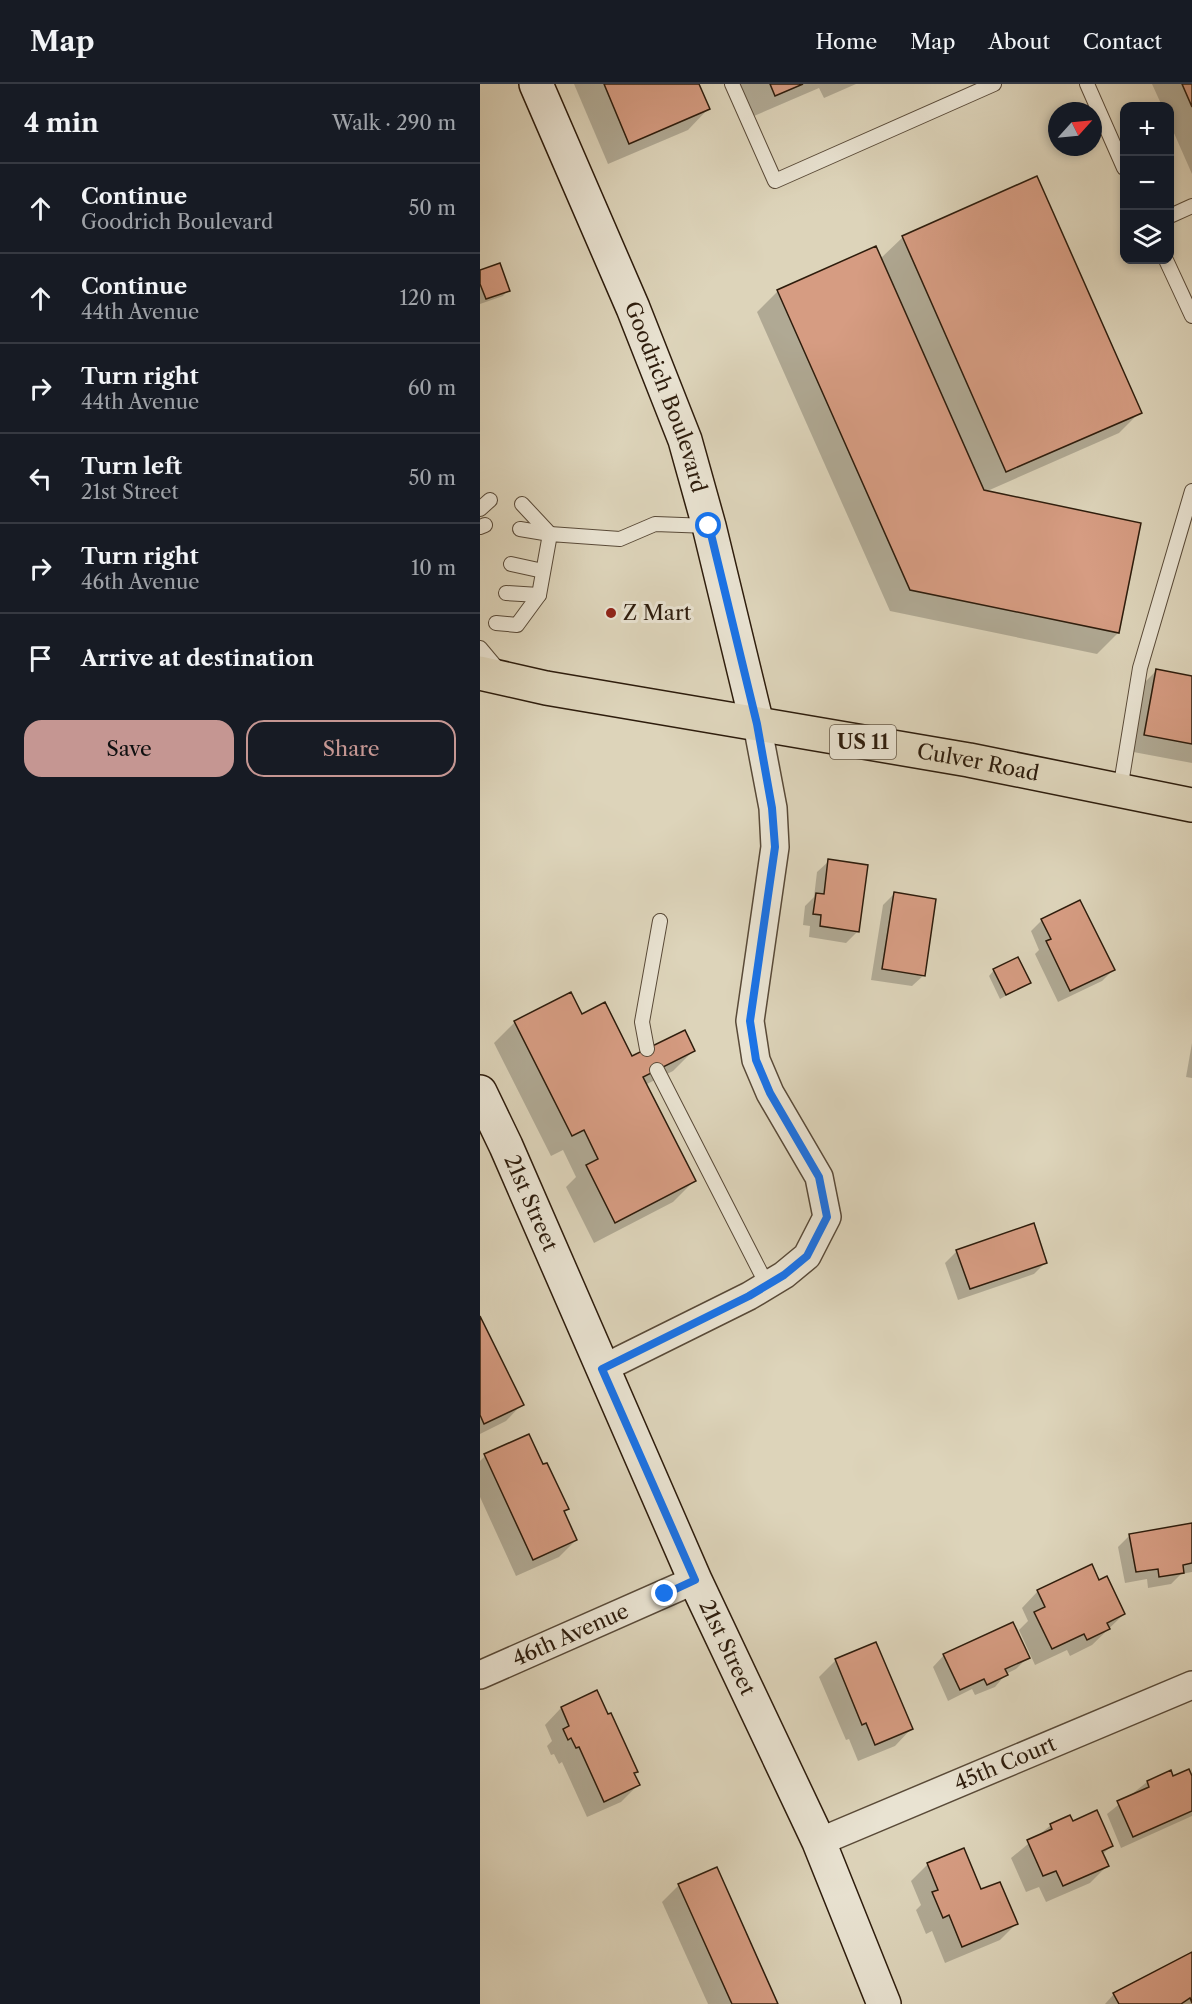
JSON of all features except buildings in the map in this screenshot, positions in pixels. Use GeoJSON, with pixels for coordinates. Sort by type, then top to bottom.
{"type":"FeatureCollection","features":[{"type":"Feature","properties":{"kind":"main road","name":"Culver Road"},"geometry":{"type":"LineString","coordinates":[[492,675],[546,688],[969,760],[1192,805]]}},
{"type":"Feature","properties":{"kind":"street","name":"Goodrich Boulevard"},"geometry":{"type":"LineString","coordinates":[[536,84],[633,308],[685,440],[709,526],[757,724]]}},
{"type":"Feature","properties":{"kind":"street"},"geometry":{"type":"LineString","coordinates":[[602,1369],[767,1285],[807,1256],[827,1217],[819,1177],[770,1093],[756,1060],[750,1021],[775,847],[772,808],[757,724]]}},
{"type":"Feature","properties":{"kind":"street","name":"21st Street"},"geometry":{"type":"LineString","coordinates":[[480,1092],[507,1146],[695,1580],[819,1842],[884,2004]]}},
{"type":"Feature","properties":{"kind":"street","name":"46th Avenue"},"geometry":{"type":"LineString","coordinates":[[480,1676],[695,1580]]}},
{"type":"Feature","properties":{"kind":"street","name":"45th Court"},"geometry":{"type":"LineString","coordinates":[[819,1842],[1192,1685]]}},
{"type":"Feature","properties":{"kind":"lane"},"geometry":{"type":"LineString","coordinates":[[732,84],[775,181],[994,84]]}},
{"type":"Feature","properties":{"kind":"lane"},"geometry":{"type":"LineString","coordinates":[[1087,84],[1120,157]]}},
{"type":"Feature","properties":{"kind":"lane"},"geometry":{"type":"LineString","coordinates":[[1174,214],[1192,206]]}},
{"type":"Feature","properties":{"kind":"lane"},"geometry":{"type":"LineString","coordinates":[[1168,264],[1192,316]]}},
{"type":"Feature","properties":{"kind":"lane"},"geometry":{"type":"LineString","coordinates":[[1120,790],[1140,668],[1192,491]]}},
{"type":"Feature","properties":{"kind":"lane"},"geometry":{"type":"LineString","coordinates":[[522,504],[550,534]]}},
{"type":"Feature","properties":{"kind":"lane"},"geometry":{"type":"LineString","coordinates":[[520,530],[620,539],[655,524],[709,526]]}},
{"type":"Feature","properties":{"kind":"lane"},"geometry":{"type":"LineString","coordinates":[[496,623],[517,625],[539,596],[550,534]]}},
{"type":"Feature","properties":{"kind":"lane"},"geometry":{"type":"LineString","coordinates":[[511,564],[543,571]]}},
{"type":"Feature","properties":{"kind":"lane"},"geometry":{"type":"LineString","coordinates":[[506,593],[539,596]]}},
{"type":"Feature","properties":{"kind":"lane"},"geometry":{"type":"LineString","coordinates":[[480,648],[492,675]]}},
{"type":"Feature","properties":{"kind":"lane"},"geometry":{"type":"LineString","coordinates":[[647,1049],[642,1022],[660,921]]}},
{"type":"Feature","properties":{"kind":"lane"},"geometry":{"type":"LineString","coordinates":[[657,1070],[767,1285]]}},
{"type":"Feature","properties":{"kind":"place","name":"Z Mart"},"geometry":{"type":"Point","coordinates":[611,613]}},
{"type":"Feature","properties":{"kind":"route"},"geometry":{"type":"LineString","coordinates":[[665,1594],[695,1580],[602,1369],[749,1296],[784,1275],[807,1256],[827,1217],[819,1177],[797,1143],[770,1093],[756,1060],[750,1021],[775,847],[772,808],[757,724],[709,526]]}}]}
